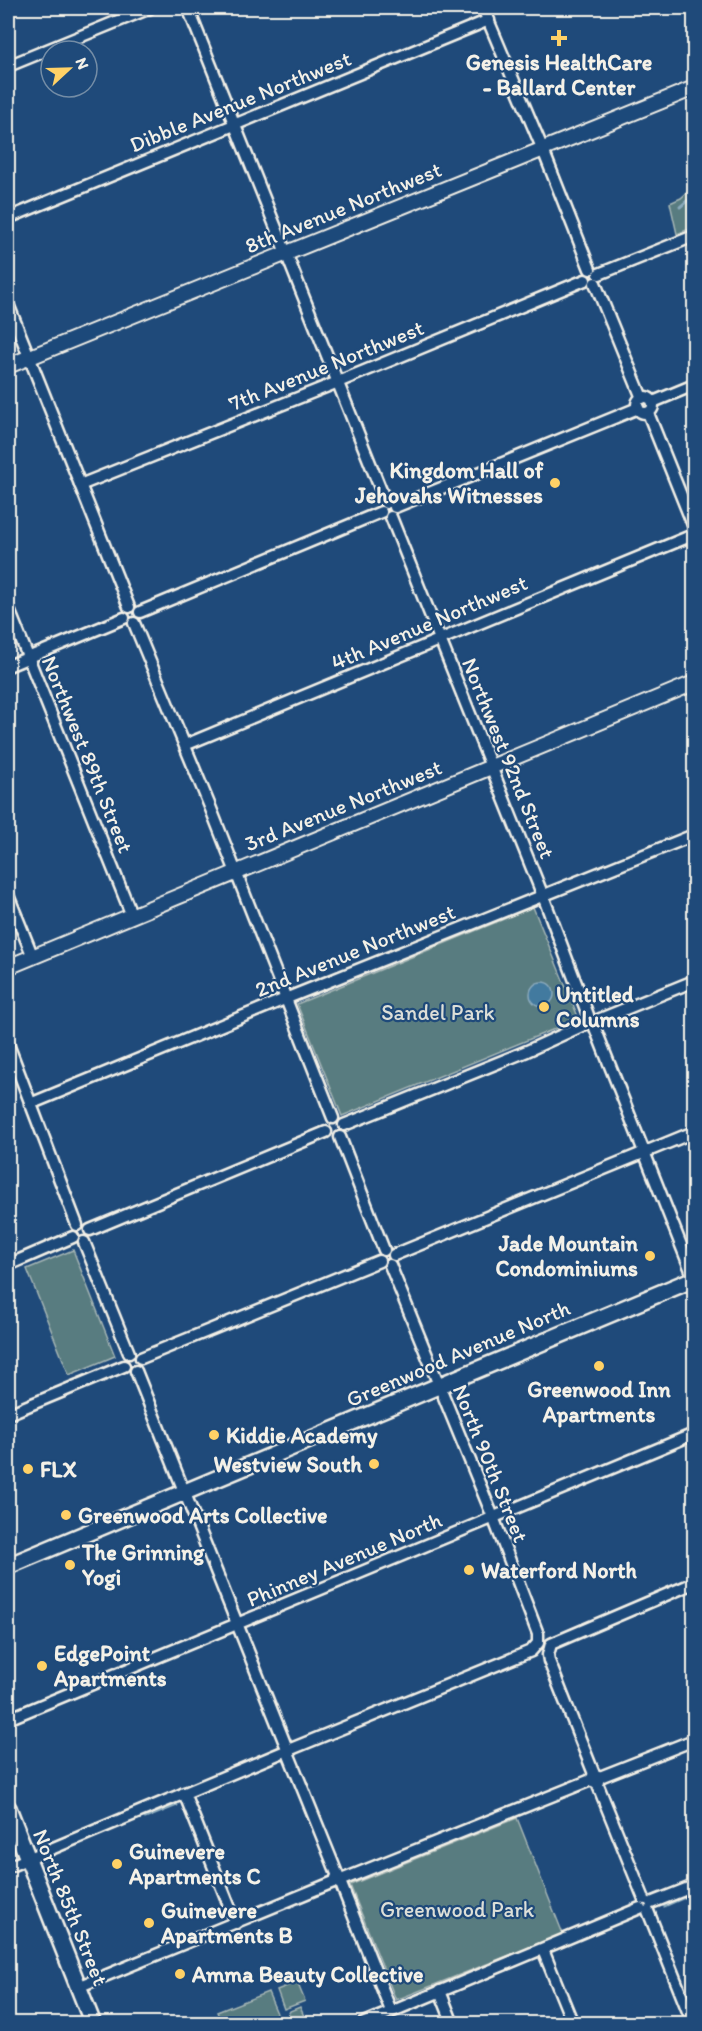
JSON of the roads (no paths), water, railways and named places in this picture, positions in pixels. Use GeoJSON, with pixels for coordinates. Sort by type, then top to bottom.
{"type":"FeatureCollection","features":[{"type":"Feature","properties":{"kind":"main road","name":"Greenwood Avenue North"},"geometry":{"type":"LineString","coordinates":[[8,1566],[694,1278]]}},
{"type":"Feature","properties":{"kind":"main road","name":"North 85th Street"},"geometry":{"type":"LineString","coordinates":[[8,1808],[93,2024]]}},
{"type":"Feature","properties":{"kind":"street"},"geometry":{"type":"LineString","coordinates":[[8,66],[150,8]]}},
{"type":"Feature","properties":{"kind":"street","name":"Northwest 92nd Street"},"geometry":{"type":"LineString","coordinates":[[188,8],[694,1278]]}},
{"type":"Feature","properties":{"kind":"street"},"geometry":{"type":"LineString","coordinates":[[483,8],[543,150],[592,277],[694,525],[688,530],[691,539]]}},
{"type":"Feature","properties":{"kind":"street","name":"Dibble Avenue Northwest"},"geometry":{"type":"LineString","coordinates":[[8,218],[489,20]]}},
{"type":"Feature","properties":{"kind":"street","name":"8th Avenue Northwest"},"geometry":{"type":"LineString","coordinates":[[8,366],[694,88]]}},
{"type":"Feature","properties":{"kind":"street","name":"7th Avenue Northwest"},"geometry":{"type":"LineString","coordinates":[[80,485],[694,236]]}},
{"type":"Feature","properties":{"kind":"street"},"geometry":{"type":"LineString","coordinates":[[8,304],[129,607]]}},
{"type":"Feature","properties":{"kind":"street"},"geometry":{"type":"LineString","coordinates":[[140,612],[694,385]]}},
{"type":"Feature","properties":{"kind":"street","name":"4th Avenue Northwest"},"geometry":{"type":"LineString","coordinates":[[185,745],[440,638],[691,539]]}},
{"type":"Feature","properties":{"kind":"street","name":"Northwest 89th Street"},"geometry":{"type":"LineString","coordinates":[[8,607],[132,916]]}},
{"type":"Feature","properties":{"kind":"street"},"geometry":{"type":"LineString","coordinates":[[129,607],[135,607],[140,612],[139,620],[134,623],[128,623],[124,618],[124,612],[129,607]]}},
{"type":"Feature","properties":{"kind":"street"},"geometry":{"type":"LineString","coordinates":[[8,666],[124,618]]}},
{"type":"Feature","properties":{"kind":"street"},"geometry":{"type":"LineString","coordinates":[[134,623],[185,745],[333,1119]]}},
{"type":"Feature","properties":{"kind":"street","name":"3rd Avenue Northwest"},"geometry":{"type":"LineString","coordinates":[[8,967],[235,871],[694,683]]}},
{"type":"Feature","properties":{"kind":"street","name":"2nd Avenue Northwest"},"geometry":{"type":"LineString","coordinates":[[30,1104],[694,835]]}},
{"type":"Feature","properties":{"kind":"street"},"geometry":{"type":"LineString","coordinates":[[8,895],[33,957]]}},
{"type":"Feature","properties":{"kind":"street"},"geometry":{"type":"LineString","coordinates":[[344,1125],[694,981]]}},
{"type":"Feature","properties":{"kind":"street"},"geometry":{"type":"LineString","coordinates":[[8,1044],[77,1225]]}},
{"type":"Feature","properties":{"kind":"street"},"geometry":{"type":"LineString","coordinates":[[333,1119],[339,1119],[344,1125],[344,1132],[340,1137],[333,1138],[326,1132],[326,1125],[333,1119]]}},
{"type":"Feature","properties":{"kind":"street"},"geometry":{"type":"LineString","coordinates":[[90,1230],[326,1132]]}},
{"type":"Feature","properties":{"kind":"street"},"geometry":{"type":"LineString","coordinates":[[141,1358],[379,1261],[379,1253],[389,1256],[694,1132]]}},
{"type":"Feature","properties":{"kind":"street","name":"North 90th Street"},"geometry":{"type":"LineString","coordinates":[[287,1750],[531,1651],[538,1643],[538,1634],[493,1517],[340,1137]]}},
{"type":"Feature","properties":{"kind":"street"},"geometry":{"type":"LineString","coordinates":[[85,1224],[90,1230],[89,1238],[84,1242],[78,1242],[73,1237],[72,1230],[77,1225],[85,1224]]}},
{"type":"Feature","properties":{"kind":"street"},"geometry":{"type":"LineString","coordinates":[[8,1265],[73,1237]]}},
{"type":"Feature","properties":{"kind":"street"},"geometry":{"type":"LineString","coordinates":[[84,1242],[129,1353]]}},
{"type":"Feature","properties":{"kind":"street"},"geometry":{"type":"LineString","coordinates":[[129,1353],[136,1353],[141,1358],[141,1366],[136,1371],[128,1371],[124,1366],[123,1359],[129,1353]]}},
{"type":"Feature","properties":{"kind":"street"},"geometry":{"type":"LineString","coordinates":[[8,1414],[124,1366]]}},
{"type":"Feature","properties":{"kind":"street"},"geometry":{"type":"LineString","coordinates":[[136,1371],[391,2011]]}},
{"type":"Feature","properties":{"kind":"street","name":"Phinney Avenue North"},"geometry":{"type":"LineString","coordinates":[[8,1719],[694,1434]]}},
{"type":"Feature","properties":{"kind":"street"},"geometry":{"type":"LineString","coordinates":[[693,2024],[549,1661],[549,1648],[557,1641],[694,1583]]}},
{"type":"Feature","properties":{"kind":"street"},"geometry":{"type":"LineString","coordinates":[[78,1987],[340,1880],[694,1740]]}},
{"type":"Feature","properties":{"kind":"street"},"geometry":{"type":"LineString","coordinates":[[8,1868],[287,1750]]}},
{"type":"Feature","properties":{"kind":"street"},"geometry":{"type":"LineString","coordinates":[[184,1792],[237,1923]]}},
{"type":"Feature","properties":{"kind":"street"},"geometry":{"type":"LineString","coordinates":[[362,2024],[694,1886]]}},
{"type":"Feature","properties":{"kind":"street"},"geometry":{"type":"LineString","coordinates":[[543,1950],[573,2024]]}},
{"type":"Feature","properties":{"kind":"street"},"geometry":{"type":"LineString","coordinates":[[440,1991],[453,2024]]}},
{"type":"Feature","properties":{"kind":"water"},"geometry":{"type":"Polygon","coordinates":[[[542,982],[550,986],[554,994],[550,1002],[542,1006],[534,1002],[530,994],[534,986],[542,982]]]}},
{"type":"Feature","properties":{"kind":"waterway"},"geometry":{"type":"LineString","coordinates":[[680,207],[694,195]]}},
{"type":"Feature","properties":{"kind":"waterway"},"geometry":{"type":"LineString","coordinates":[[145,1818],[177,1805]]}},
{"type":"Feature","properties":{"kind":"waterway"},"geometry":{"type":"LineString","coordinates":[[664,1906],[694,1893]]}},
{"type":"Feature","properties":{"kind":"place","name":"Genesis HealthCare - Ballard Center"},"geometry":{"type":"Point","coordinates":[559,38]}},
{"type":"Feature","properties":{"kind":"place","name":"Kingdom Hall of Jehovahs Witnesses"},"geometry":{"type":"Point","coordinates":[555,483]}},
{"type":"Feature","properties":{"kind":"place","name":"Untitled Columns"},"geometry":{"type":"Point","coordinates":[544,1007]}},
{"type":"Feature","properties":{"kind":"place","name":"Jade Mountain Condominiums"},"geometry":{"type":"Point","coordinates":[650,1256]}},
{"type":"Feature","properties":{"kind":"place","name":"Greenwood Inn Apartments"},"geometry":{"type":"Point","coordinates":[599,1366]}},
{"type":"Feature","properties":{"kind":"place","name":"Kiddie Academy"},"geometry":{"type":"Point","coordinates":[214,1435]}},
{"type":"Feature","properties":{"kind":"place","name":"Westview South"},"geometry":{"type":"Point","coordinates":[374,1464]}},
{"type":"Feature","properties":{"kind":"place","name":"FLX"},"geometry":{"type":"Point","coordinates":[28,1469]}},
{"type":"Feature","properties":{"kind":"place","name":"Greenwood Arts Collective"},"geometry":{"type":"Point","coordinates":[66,1515]}},
{"type":"Feature","properties":{"kind":"place","name":"The Grinning Yogi"},"geometry":{"type":"Point","coordinates":[70,1565]}},
{"type":"Feature","properties":{"kind":"place","name":"Waterford North"},"geometry":{"type":"Point","coordinates":[469,1570]}},
{"type":"Feature","properties":{"kind":"place","name":"EdgePoint Apartments"},"geometry":{"type":"Point","coordinates":[42,1666]}},
{"type":"Feature","properties":{"kind":"place","name":"Guinevere Apartments C"},"geometry":{"type":"Point","coordinates":[117,1864]}},
{"type":"Feature","properties":{"kind":"place","name":"Guinevere Apartments B"},"geometry":{"type":"Point","coordinates":[149,1923]}},
{"type":"Feature","properties":{"kind":"place","name":"Amma Beauty Collective"},"geometry":{"type":"Point","coordinates":[180,1974]}},
{"type":"Feature","properties":{"kind":"park label","name":"Sandel Park"},"geometry":{"type":"Point","coordinates":[438,1012]}},
{"type":"Feature","properties":{"kind":"park label","name":"Greenwood Park"},"geometry":{"type":"Point","coordinates":[457,1909]}}]}
